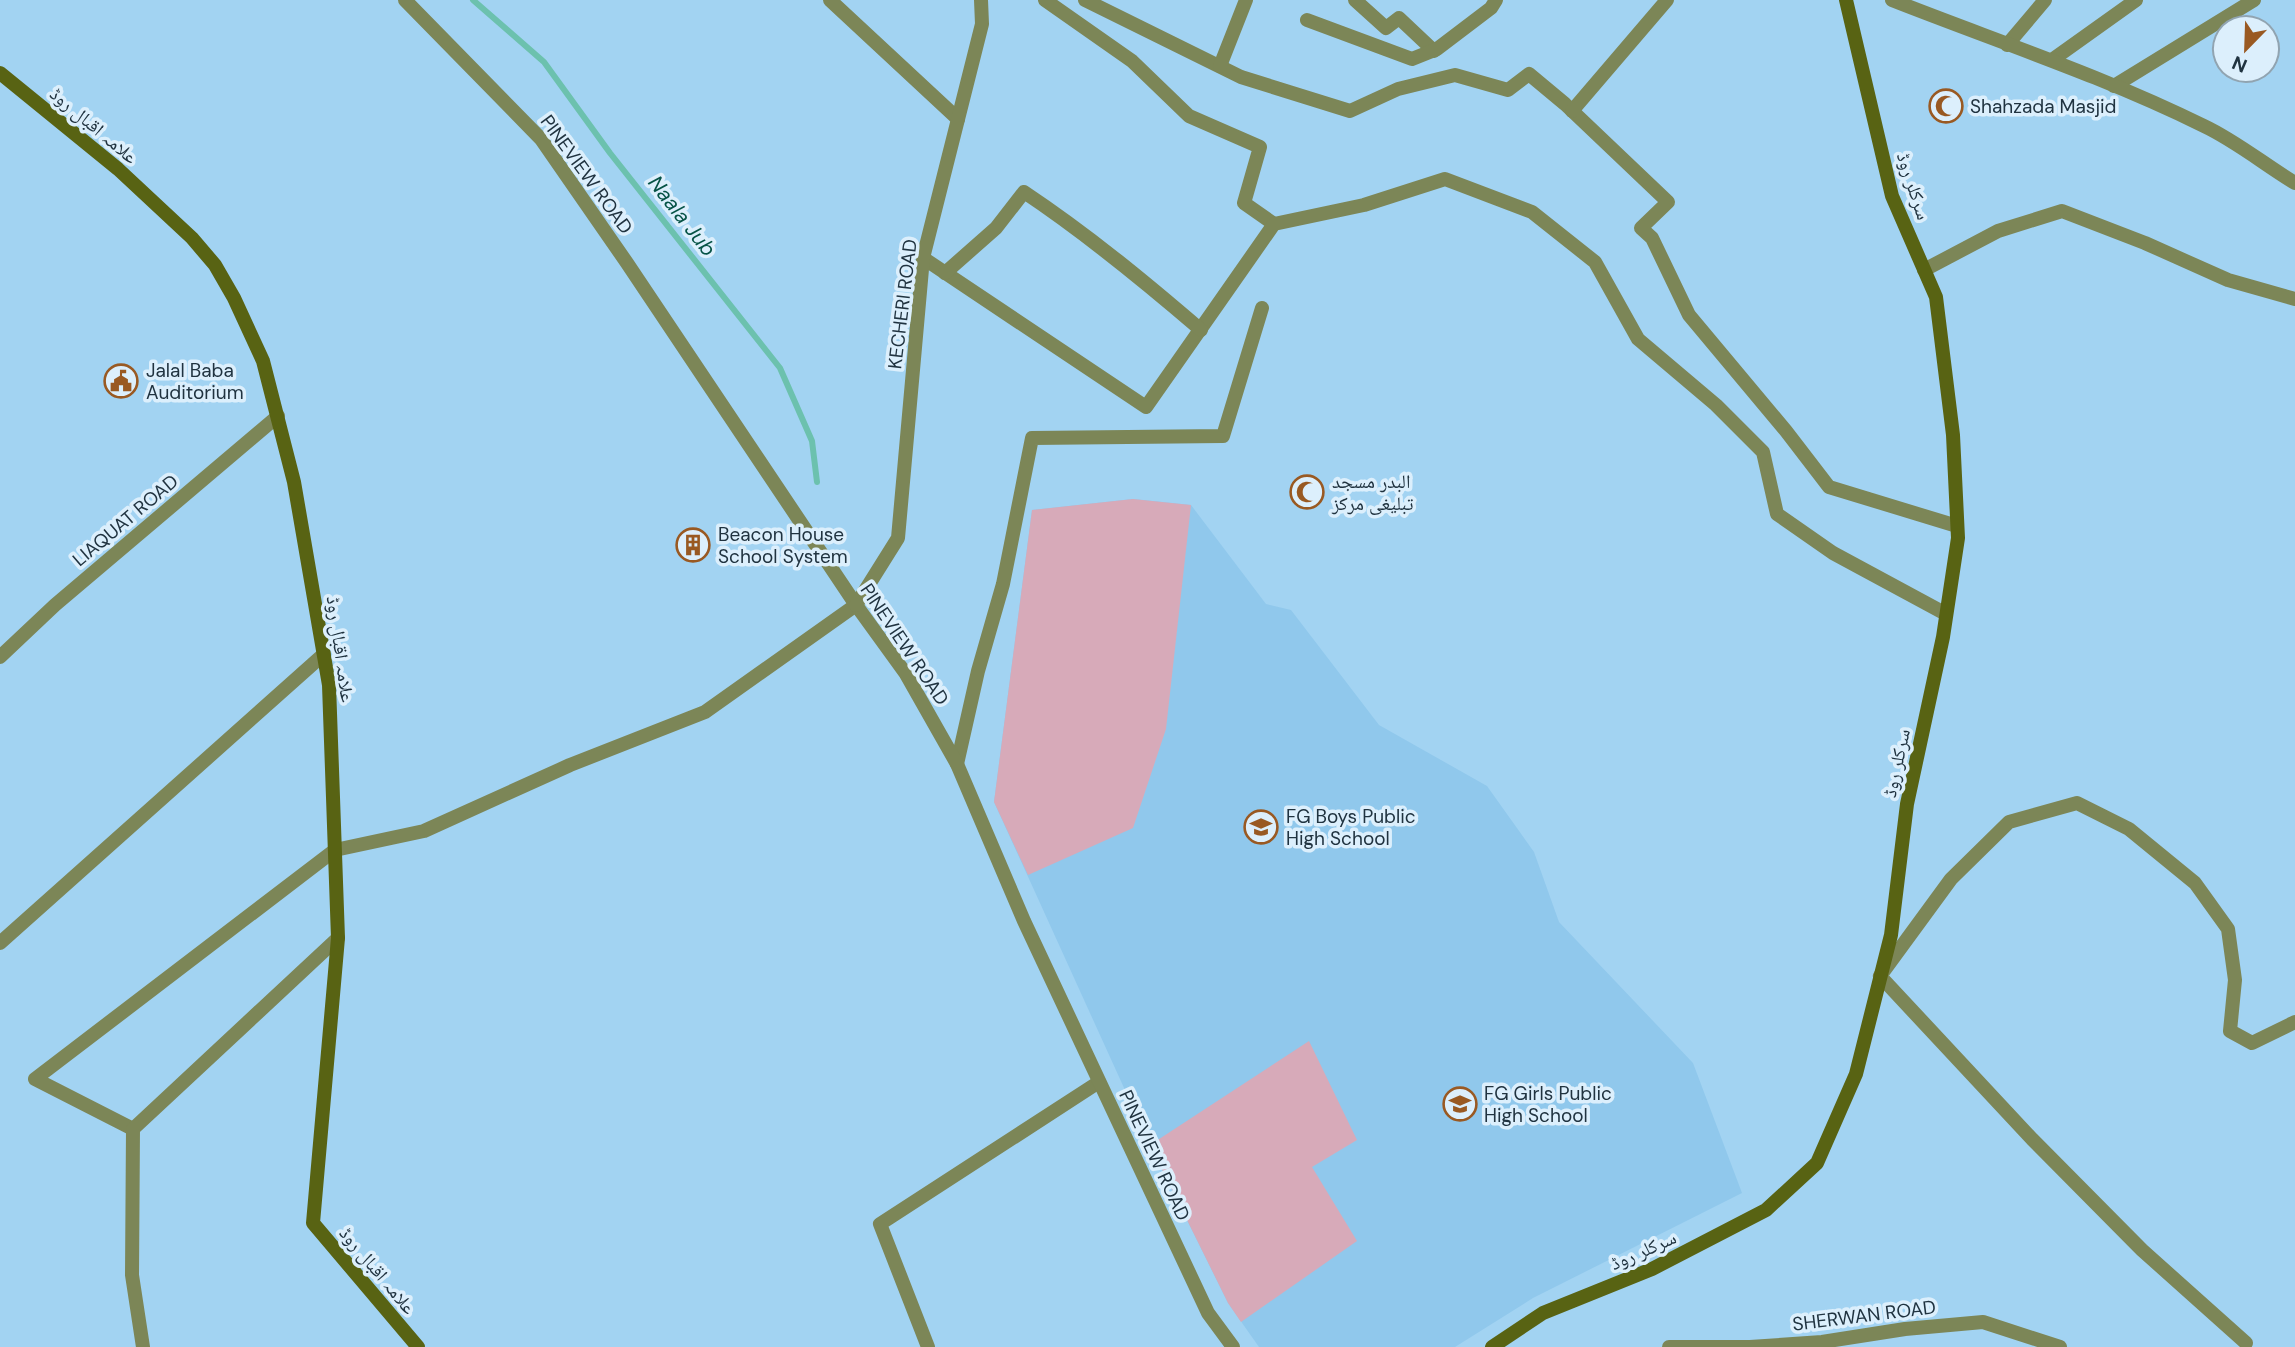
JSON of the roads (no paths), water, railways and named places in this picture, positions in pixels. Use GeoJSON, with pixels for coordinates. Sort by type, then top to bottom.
{"type":"FeatureCollection","features":[{"type":"Feature","properties":{"kind":"main road","name":"سرکلر روڈ"},"geometry":{"type":"LineString","coordinates":[[1492,1347],[1543,1313],[1651,1269],[1766,1210],[1817,1163],[1856,1074],[1891,935],[1907,804],[1946,614],[1958,538],[1953,435],[1936,297],[1892,196],[1846,0]]}},
{"type":"Feature","properties":{"kind":"main road","name":"علامہ اقبال روڈ"},"geometry":{"type":"LineString","coordinates":[[0,73],[118,169],[192,237],[215,265],[234,298],[263,361],[294,482],[329,685],[338,938],[313,1223],[418,1347]]}},
{"type":"Feature","properties":{"kind":"street","name":"PINEVIEW ROAD"},"geometry":{"type":"LineString","coordinates":[[405,0],[541,138],[856,605],[906,674],[957,764],[1024,921],[1208,1313],[1233,1347]]}},
{"type":"Feature","properties":{"kind":"street"},"geometry":{"type":"LineString","coordinates":[[830,0],[958,119]]}},
{"type":"Feature","properties":{"kind":"street","name":"KECHERI ROAD"},"geometry":{"type":"LineString","coordinates":[[856,605],[898,538],[923,258],[982,23],[981,0]]}},
{"type":"Feature","properties":{"kind":"street"},"geometry":{"type":"LineString","coordinates":[[1045,0],[1132,61],[1189,116],[1260,147],[1244,203],[1274,224]]}},
{"type":"Feature","properties":{"kind":"street"},"geometry":{"type":"LineString","coordinates":[[1085,0],[1241,77],[1350,111],[1398,89],[1455,75],[1508,90],[1529,74],[1668,202],[1640,228],[1651,238],[1689,316],[1786,431],[1829,487],[1957,526]]}},
{"type":"Feature","properties":{"kind":"street"},"geometry":{"type":"LineString","coordinates":[[1220,66],[1246,0]]}},
{"type":"Feature","properties":{"kind":"street"},"geometry":{"type":"LineString","coordinates":[[1355,0],[1386,28],[1399,18],[1434,51]]}},
{"type":"Feature","properties":{"kind":"street"},"geometry":{"type":"LineString","coordinates":[[1307,20],[1412,59],[1434,51],[1491,8],[1496,0]]}},
{"type":"Feature","properties":{"kind":"street"},"geometry":{"type":"LineString","coordinates":[[1572,111],[1667,0]]}},
{"type":"Feature","properties":{"kind":"street"},"geometry":{"type":"LineString","coordinates":[[1892,0],[2052,60],[2206,127],[2295,183]]}},
{"type":"Feature","properties":{"kind":"street"},"geometry":{"type":"LineString","coordinates":[[2007,45],[2045,0]]}},
{"type":"Feature","properties":{"kind":"street"},"geometry":{"type":"LineString","coordinates":[[2052,60],[2136,0]]}},
{"type":"Feature","properties":{"kind":"street"},"geometry":{"type":"LineString","coordinates":[[2114,86],[2254,0]]}},
{"type":"Feature","properties":{"kind":"street"},"geometry":{"type":"LineString","coordinates":[[923,258],[1146,407],[1274,224],[1364,205],[1445,179],[1532,212],[1595,262],[1639,339],[1716,405],[1763,452],[1777,514],[1833,553],[1946,614]]}},
{"type":"Feature","properties":{"kind":"street"},"geometry":{"type":"LineString","coordinates":[[945,273],[996,228],[1024,192],[1067,220],[1141,278],[1201,330]]}},
{"type":"Feature","properties":{"kind":"street"},"geometry":{"type":"LineString","coordinates":[[1924,270],[1998,232],[2062,211],[2145,243],[2228,280],[2295,299]]}},
{"type":"Feature","properties":{"kind":"street"},"geometry":{"type":"LineString","coordinates":[[957,764],[978,671],[1003,584],[1032,438],[1223,436],[1262,308]]}},
{"type":"Feature","properties":{"kind":"street","name":"LIAQUAT ROAD"},"geometry":{"type":"LineString","coordinates":[[0,657],[55,605],[278,416]]}},
{"type":"Feature","properties":{"kind":"street"},"geometry":{"type":"LineString","coordinates":[[133,1129],[35,1079],[335,850],[424,831],[570,765],[705,712],[856,605]]}},
{"type":"Feature","properties":{"kind":"street"},"geometry":{"type":"LineString","coordinates":[[0,943],[324,654]]}},
{"type":"Feature","properties":{"kind":"street"},"geometry":{"type":"LineString","coordinates":[[2246,1343],[2142,1250],[2032,1139],[1881,976],[1951,879],[2009,822],[2077,803],[2129,829],[2195,883],[2228,929],[2235,981],[2230,1031],[2252,1043],[2295,1022]]}},
{"type":"Feature","properties":{"kind":"street"},"geometry":{"type":"LineString","coordinates":[[143,1347],[132,1275],[133,1129],[338,938]]}},
{"type":"Feature","properties":{"kind":"street"},"geometry":{"type":"LineString","coordinates":[[928,1347],[880,1224],[1099,1082]]}},
{"type":"Feature","properties":{"kind":"street","name":"SHERWAN ROAD"},"geometry":{"type":"LineString","coordinates":[[1669,1347],[1822,1342],[1905,1329],[1983,1322],[2060,1347]]}},
{"type":"Feature","properties":{"kind":"waterway","name":"Naala Jub"},"geometry":{"type":"LineString","coordinates":[[473,0],[544,62],[610,153],[780,368],[812,441],[817,482]]}},
{"type":"Feature","properties":{"kind":"place","name":"Shahzada Masjid"},"geometry":{"type":"Point","coordinates":[1946,106]}},
{"type":"Feature","properties":{"kind":"place","name":"Jalal Baba Auditorium"},"geometry":{"type":"Point","coordinates":[121,381]}},
{"type":"Feature","properties":{"kind":"place","name":"البدر مسجد تبلیغی مرکز"},"geometry":{"type":"Point","coordinates":[1307,492]}},
{"type":"Feature","properties":{"kind":"place","name":"Beacon House School System"},"geometry":{"type":"Point","coordinates":[693,545]}},
{"type":"Feature","properties":{"kind":"place","name":"FG Boys Public High School"},"geometry":{"type":"Point","coordinates":[1261,827]}},
{"type":"Feature","properties":{"kind":"place","name":"FG Girls Public High School"},"geometry":{"type":"Point","coordinates":[1460,1104]}}]}
